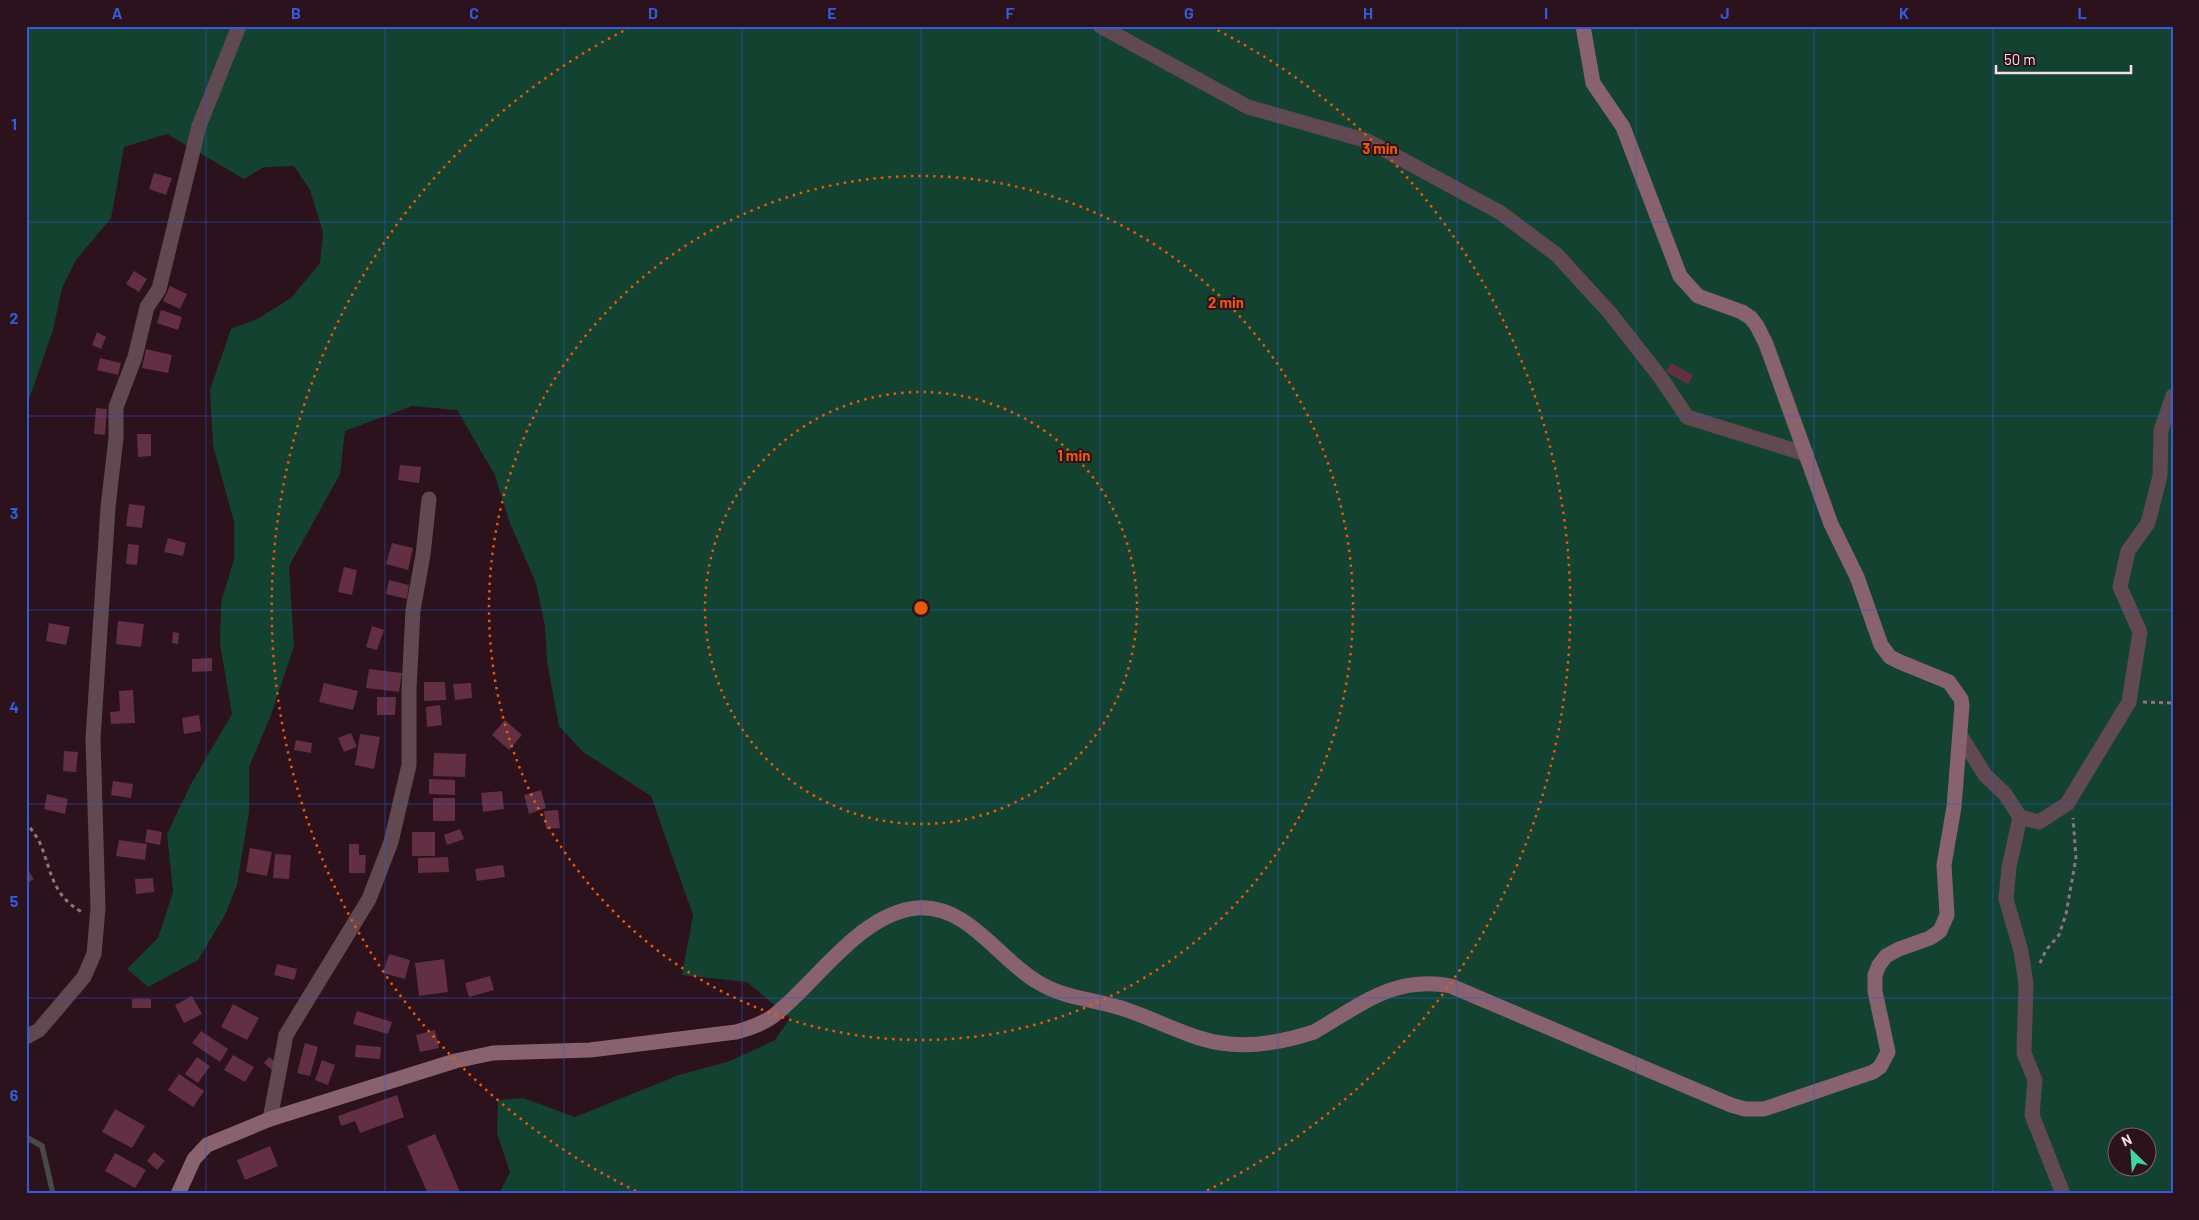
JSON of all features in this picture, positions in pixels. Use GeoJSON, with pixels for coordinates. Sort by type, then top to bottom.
{"type":"FeatureCollection","features":[{"type":"Feature","properties":{"kind":"street"},"geometry":{"type":"LineString","coordinates":[[26,1037],[39,1030],[84,976],[94,954],[98,908],[93,739],[101,604],[116,438],[116,407],[136,357],[147,307],[159,289],[199,126],[239,26]]}},
{"type":"Feature","properties":{"kind":"street"},"geometry":{"type":"LineString","coordinates":[[1100,26],[1248,107],[1368,141],[1501,213],[1556,255],[1610,313],[1661,378],[1687,417],[1806,454]]}},
{"type":"Feature","properties":{"kind":"street"},"geometry":{"type":"LineString","coordinates":[[178,1194],[200,1149],[270,1119],[455,1061],[479,1056],[590,1050],[736,1032],[763,1022],[777,1014],[847,946],[873,925],[890,916],[916,908],[931,908],[959,919],[1033,980],[1052,992],[1121,1008],[1220,1043],[1242,1045],[1314,1032],[1383,992],[1408,984],[1436,983],[1451,986],[1731,1105],[1745,1109],[1764,1109],[1873,1072],[1885,1060],[1888,1044],[1875,991],[1875,976],[1886,956],[1899,949],[1930,938],[1946,923],[1947,906],[1944,865],[1954,807],[1962,706],[1954,687],[1949,682],[1900,662],[1890,656],[1881,645],[1861,587],[1831,524],[1758,326],[1742,312],[1698,296],[1680,276],[1623,127],[1593,82],[1583,26]]}},
{"type":"Feature","properties":{"kind":"street"},"geometry":{"type":"LineString","coordinates":[[2020,818],[2039,822],[2066,804],[2129,702],[2140,632],[2120,587],[2128,551],[2148,523],[2160,476],[2161,430],[2173,396]]}},
{"type":"Feature","properties":{"kind":"street"},"geometry":{"type":"LineString","coordinates":[[270,1119],[286,1035],[369,899],[391,842],[409,765],[409,689],[413,610],[423,555],[429,499]]}},
{"type":"Feature","properties":{"kind":"street"},"geometry":{"type":"LineString","coordinates":[[1960,736],[1985,774],[2005,794],[2020,818],[2009,867],[2006,899],[2021,951],[2026,984],[2024,1053],[2035,1080],[2032,1115],[2063,1194]]}},
{"type":"Feature","properties":{"kind":"path"},"geometry":{"type":"LineString","coordinates":[[2129,702],[2173,703]]}},
{"type":"Feature","properties":{"kind":"path"},"geometry":{"type":"LineString","coordinates":[[2026,984],[2036,974],[2046,950],[2059,935],[2066,914],[2076,858],[2073,835],[2075,810]]}},
{"type":"Feature","properties":{"kind":"path"},"geometry":{"type":"LineString","coordinates":[[26,821],[38,841],[52,879],[68,904],[82,912],[98,908]]}},
{"type":"Feature","properties":{"kind":"green space"},"geometry":{"type":"Polygon","coordinates":[[[26,26],[2173,26],[2173,1194],[499,1194],[510,1172],[497,1133],[498,1100],[523,1098],[575,1117],[679,1075],[730,1061],[775,1040],[790,1018],[747,982],[682,975],[693,915],[651,796],[583,752],[559,726],[547,662],[545,626],[536,583],[509,521],[495,475],[457,410],[412,406],[345,431],[340,474],[289,566],[294,646],[271,715],[249,767],[249,812],[237,885],[225,915],[198,960],[148,987],[127,969],[158,938],[173,892],[167,834],[191,784],[232,714],[220,644],[221,603],[234,559],[234,522],[213,445],[210,390],[231,329],[259,318],[291,298],[320,263],[323,232],[310,190],[294,166],[264,167],[244,179],[167,134],[124,147],[111,218],[76,260],[62,288],[53,330],[26,408],[26,26]]]}},
{"type":"Feature","properties":{"kind":"building"},"geometry":{"type":"Polygon","coordinates":[[[154,173],[172,178],[166,195],[149,189],[154,173]]]}},
{"type":"Feature","properties":{"kind":"building"},"geometry":{"type":"Polygon","coordinates":[[[134,271],[147,279],[139,292],[126,284],[134,271]]]}},
{"type":"Feature","properties":{"kind":"building"},"geometry":{"type":"Polygon","coordinates":[[[170,286],[187,294],[180,309],[163,301],[170,286]]]}},
{"type":"Feature","properties":{"kind":"building"},"geometry":{"type":"Polygon","coordinates":[[[161,310],[182,317],[178,330],[157,323],[161,310]]]}},
{"type":"Feature","properties":{"kind":"building"},"geometry":{"type":"Polygon","coordinates":[[[97,332],[106,337],[101,349],[92,345],[97,332]]]}},
{"type":"Feature","properties":{"kind":"building"},"geometry":{"type":"Polygon","coordinates":[[[146,349],[172,355],[168,373],[142,368],[146,349]]]}},
{"type":"Feature","properties":{"kind":"building"},"geometry":{"type":"Polygon","coordinates":[[[100,358],[121,363],[118,375],[97,370],[100,358]]]}},
{"type":"Feature","properties":{"kind":"building"},"geometry":{"type":"Polygon","coordinates":[[[1671,363],[1693,375],[1688,384],[1666,372],[1671,363]]]}},
{"type":"Feature","properties":{"kind":"building"},"geometry":{"type":"Polygon","coordinates":[[[96,408],[107,409],[105,435],[94,434],[96,408]]]}},
{"type":"Feature","properties":{"kind":"building"},"geometry":{"type":"Polygon","coordinates":[[[137,434],[151,434],[151,456],[138,457],[137,434]]]}},
{"type":"Feature","properties":{"kind":"building"},"geometry":{"type":"Polygon","coordinates":[[[400,465],[421,467],[419,483],[398,480],[400,465]]]}},
{"type":"Feature","properties":{"kind":"building"},"geometry":{"type":"Polygon","coordinates":[[[129,504],[145,506],[142,528],[126,526],[129,504]]]}},
{"type":"Feature","properties":{"kind":"building"},"geometry":{"type":"Polygon","coordinates":[[[168,538],[186,543],[183,556],[164,552],[168,538]]]}},
{"type":"Feature","properties":{"kind":"building"},"geometry":{"type":"Polygon","coordinates":[[[392,543],[413,548],[408,570],[386,564],[392,543]]]}},
{"type":"Feature","properties":{"kind":"building"},"geometry":{"type":"Polygon","coordinates":[[[128,544],[139,545],[137,565],[126,564],[128,544]]]}},
{"type":"Feature","properties":{"kind":"building"},"geometry":{"type":"Polygon","coordinates":[[[344,567],[357,570],[352,595],[338,592],[344,567]]]}},
{"type":"Feature","properties":{"kind":"building"},"geometry":{"type":"Polygon","coordinates":[[[389,580],[409,585],[407,599],[386,594],[389,580]]]}},
{"type":"Feature","properties":{"kind":"building"},"geometry":{"type":"Polygon","coordinates":[[[118,621],[144,624],[141,647],[116,644],[118,621]]]}},
{"type":"Feature","properties":{"kind":"building"},"geometry":{"type":"Polygon","coordinates":[[[49,623],[70,627],[66,645],[46,641],[49,623]]]}},
{"type":"Feature","properties":{"kind":"building"},"geometry":{"type":"Polygon","coordinates":[[[372,626],[384,630],[377,650],[366,647],[372,626]]]}},
{"type":"Feature","properties":{"kind":"building"},"geometry":{"type":"Polygon","coordinates":[[[173,632],[179,633],[178,644],[172,643],[173,632]]]}},
{"type":"Feature","properties":{"kind":"building"},"geometry":{"type":"Polygon","coordinates":[[[212,658],[212,671],[192,672],[192,659],[212,658]]]}},
{"type":"Feature","properties":{"kind":"building"},"geometry":{"type":"Polygon","coordinates":[[[369,669],[402,673],[399,692],[366,688],[369,669]]]}},
{"type":"Feature","properties":{"kind":"building"},"geometry":{"type":"Polygon","coordinates":[[[424,682],[445,682],[446,700],[424,701],[424,682]]]}},
{"type":"Feature","properties":{"kind":"building"},"geometry":{"type":"Polygon","coordinates":[[[324,683],[358,691],[353,710],[319,702],[324,683]]]}},
{"type":"Feature","properties":{"kind":"building"},"geometry":{"type":"Polygon","coordinates":[[[471,683],[472,698],[455,700],[453,684],[471,683]]]}},
{"type":"Feature","properties":{"kind":"building"},"geometry":{"type":"Polygon","coordinates":[[[133,690],[135,723],[111,724],[110,712],[120,711],[119,691],[133,690]]]}},
{"type":"Feature","properties":{"kind":"building"},"geometry":{"type":"Polygon","coordinates":[[[377,697],[396,697],[395,715],[377,715],[377,697]]]}},
{"type":"Feature","properties":{"kind":"building"},"geometry":{"type":"Polygon","coordinates":[[[440,705],[442,725],[427,727],[426,707],[440,705]]]}},
{"type":"Feature","properties":{"kind":"building"},"geometry":{"type":"Polygon","coordinates":[[[199,715],[201,731],[184,734],[182,718],[199,715]]]}},
{"type":"Feature","properties":{"kind":"building"},"geometry":{"type":"Polygon","coordinates":[[[505,720],[522,735],[509,750],[492,735],[505,720]]]}},
{"type":"Feature","properties":{"kind":"building"},"geometry":{"type":"Polygon","coordinates":[[[351,733],[357,747],[344,752],[338,738],[351,733]]]}},
{"type":"Feature","properties":{"kind":"building"},"geometry":{"type":"Polygon","coordinates":[[[360,734],[380,737],[374,769],[355,765],[360,734]]]}},
{"type":"Feature","properties":{"kind":"building"},"geometry":{"type":"Polygon","coordinates":[[[296,740],[312,743],[311,753],[294,750],[296,740]]]}},
{"type":"Feature","properties":{"kind":"building"},"geometry":{"type":"Polygon","coordinates":[[[64,751],[78,752],[76,772],[63,771],[64,751]]]}},
{"type":"Feature","properties":{"kind":"building"},"geometry":{"type":"Polygon","coordinates":[[[434,753],[466,754],[465,777],[433,776],[434,753]]]}},
{"type":"Feature","properties":{"kind":"building"},"geometry":{"type":"Polygon","coordinates":[[[429,779],[455,780],[455,795],[429,794],[429,779]]]}},
{"type":"Feature","properties":{"kind":"building"},"geometry":{"type":"Polygon","coordinates":[[[113,781],[133,784],[131,798],[111,795],[113,781]]]}},
{"type":"Feature","properties":{"kind":"building"},"geometry":{"type":"Polygon","coordinates":[[[541,790],[546,808],[529,814],[524,795],[541,790]]]}},
{"type":"Feature","properties":{"kind":"building"},"geometry":{"type":"Polygon","coordinates":[[[502,791],[504,809],[483,812],[481,793],[502,791]]]}},
{"type":"Feature","properties":{"kind":"building"},"geometry":{"type":"Polygon","coordinates":[[[47,794],[68,799],[65,814],[44,809],[47,794]]]}},
{"type":"Feature","properties":{"kind":"building"},"geometry":{"type":"Polygon","coordinates":[[[433,798],[455,798],[455,821],[433,821],[433,798]]]}},
{"type":"Feature","properties":{"kind":"building"},"geometry":{"type":"Polygon","coordinates":[[[558,810],[560,828],[546,829],[544,811],[558,810]]]}},
{"type":"Feature","properties":{"kind":"building"},"geometry":{"type":"Polygon","coordinates":[[[147,829],[162,832],[160,845],[145,842],[147,829]]]}},
{"type":"Feature","properties":{"kind":"building"},"geometry":{"type":"Polygon","coordinates":[[[460,829],[464,839],[447,845],[444,835],[460,829]]]}},
{"type":"Feature","properties":{"kind":"building"},"geometry":{"type":"Polygon","coordinates":[[[412,832],[435,832],[435,856],[412,856],[412,832]]]}},
{"type":"Feature","properties":{"kind":"building"},"geometry":{"type":"Polygon","coordinates":[[[119,840],[147,844],[145,860],[116,856],[119,840]]]}},
{"type":"Feature","properties":{"kind":"building"},"geometry":{"type":"Polygon","coordinates":[[[349,844],[359,844],[359,855],[366,855],[365,873],[349,873],[349,844]]]}},
{"type":"Feature","properties":{"kind":"building"},"geometry":{"type":"Polygon","coordinates":[[[250,848],[272,852],[267,876],[246,872],[250,848]]]}},
{"type":"Feature","properties":{"kind":"building"},"geometry":{"type":"Polygon","coordinates":[[[275,854],[291,855],[289,879],[273,878],[275,854]]]}},
{"type":"Feature","properties":{"kind":"building"},"geometry":{"type":"Polygon","coordinates":[[[448,857],[449,872],[418,873],[418,858],[448,857]]]}},
{"type":"Feature","properties":{"kind":"building"},"geometry":{"type":"Polygon","coordinates":[[[503,865],[505,877],[477,881],[475,869],[503,865]]]}},
{"type":"Feature","properties":{"kind":"building"},"geometry":{"type":"Polygon","coordinates":[[[26,867],[34,879],[26,884],[26,867]]]}},
{"type":"Feature","properties":{"kind":"building"},"geometry":{"type":"Polygon","coordinates":[[[153,878],[154,892],[136,894],[135,879],[153,878]]]}},
{"type":"Feature","properties":{"kind":"building"},"geometry":{"type":"Polygon","coordinates":[[[389,954],[410,960],[405,979],[383,973],[389,954]]]}},
{"type":"Feature","properties":{"kind":"building"},"geometry":{"type":"Polygon","coordinates":[[[444,959],[448,992],[419,996],[415,963],[444,959]]]}},
{"type":"Feature","properties":{"kind":"building"},"geometry":{"type":"Polygon","coordinates":[[[277,964],[297,969],[294,980],[274,975],[277,964]]]}},
{"type":"Feature","properties":{"kind":"building"},"geometry":{"type":"Polygon","coordinates":[[[490,976],[494,990],[469,997],[465,983],[490,976]]]}},
{"type":"Feature","properties":{"kind":"building"},"geometry":{"type":"Polygon","coordinates":[[[192,996],[202,1014],[184,1023],[175,1005],[192,996]]]}},
{"type":"Feature","properties":{"kind":"building"},"geometry":{"type":"Polygon","coordinates":[[[132,999],[151,999],[151,1008],[132,1008],[132,999]]]}},
{"type":"Feature","properties":{"kind":"building"},"geometry":{"type":"Polygon","coordinates":[[[233,1004],[259,1018],[247,1040],[221,1027],[233,1004]]]}},
{"type":"Feature","properties":{"kind":"building"},"geometry":{"type":"Polygon","coordinates":[[[357,1011],[392,1022],[388,1034],[353,1024],[357,1011]]]}},
{"type":"Feature","properties":{"kind":"building"},"geometry":{"type":"Polygon","coordinates":[[[435,1030],[439,1048],[420,1052],[416,1035],[435,1030]]]}},
{"type":"Feature","properties":{"kind":"building"},"geometry":{"type":"Polygon","coordinates":[[[201,1031],[228,1049],[220,1062],[192,1043],[201,1031]]]}},
{"type":"Feature","properties":{"kind":"building"},"geometry":{"type":"Polygon","coordinates":[[[305,1043],[318,1047],[310,1076],[297,1073],[305,1043]]]}},
{"type":"Feature","properties":{"kind":"building"},"geometry":{"type":"Polygon","coordinates":[[[356,1045],[381,1047],[380,1059],[355,1057],[356,1045]]]}},
{"type":"Feature","properties":{"kind":"building"},"geometry":{"type":"Polygon","coordinates":[[[233,1055],[254,1067],[245,1082],[224,1070],[233,1055]]]}},
{"type":"Feature","properties":{"kind":"building"},"geometry":{"type":"Polygon","coordinates":[[[197,1057],[210,1066],[198,1083],[185,1074],[197,1057]]]}},
{"type":"Feature","properties":{"kind":"building"},"geometry":{"type":"Polygon","coordinates":[[[269,1057],[277,1063],[272,1070],[264,1063],[269,1057]]]}},
{"type":"Feature","properties":{"kind":"building"},"geometry":{"type":"Polygon","coordinates":[[[322,1060],[335,1065],[328,1085],[315,1080],[322,1060]]]}},
{"type":"Feature","properties":{"kind":"building"},"geometry":{"type":"Polygon","coordinates":[[[179,1074],[204,1091],[193,1107],[168,1090],[179,1074]]]}},
{"type":"Feature","properties":{"kind":"building"},"geometry":{"type":"Polygon","coordinates":[[[397,1095],[404,1117],[360,1133],[355,1121],[341,1126],[338,1116],[397,1095]]]}},
{"type":"Feature","properties":{"kind":"building"},"geometry":{"type":"Polygon","coordinates":[[[115,1109],[145,1126],[132,1148],[102,1132],[115,1109]]]}},
{"type":"Feature","properties":{"kind":"building"},"geometry":{"type":"Polygon","coordinates":[[[435,1134],[461,1194],[428,1194],[407,1146],[435,1134]]]}},
{"type":"Feature","properties":{"kind":"building"},"geometry":{"type":"Polygon","coordinates":[[[270,1146],[278,1166],[245,1180],[237,1160],[270,1146]]]}},
{"type":"Feature","properties":{"kind":"building"},"geometry":{"type":"Polygon","coordinates":[[[154,1152],[165,1161],[157,1170],[147,1161],[154,1152]]]}},
{"type":"Feature","properties":{"kind":"building"},"geometry":{"type":"Polygon","coordinates":[[[115,1153],[146,1170],[135,1188],[105,1171],[115,1153]]]}},
{"type":"Feature","properties":{"kind":"waterway"},"geometry":{"type":"LineString","coordinates":[[26,1137],[42,1146],[53,1194]]}}]}
